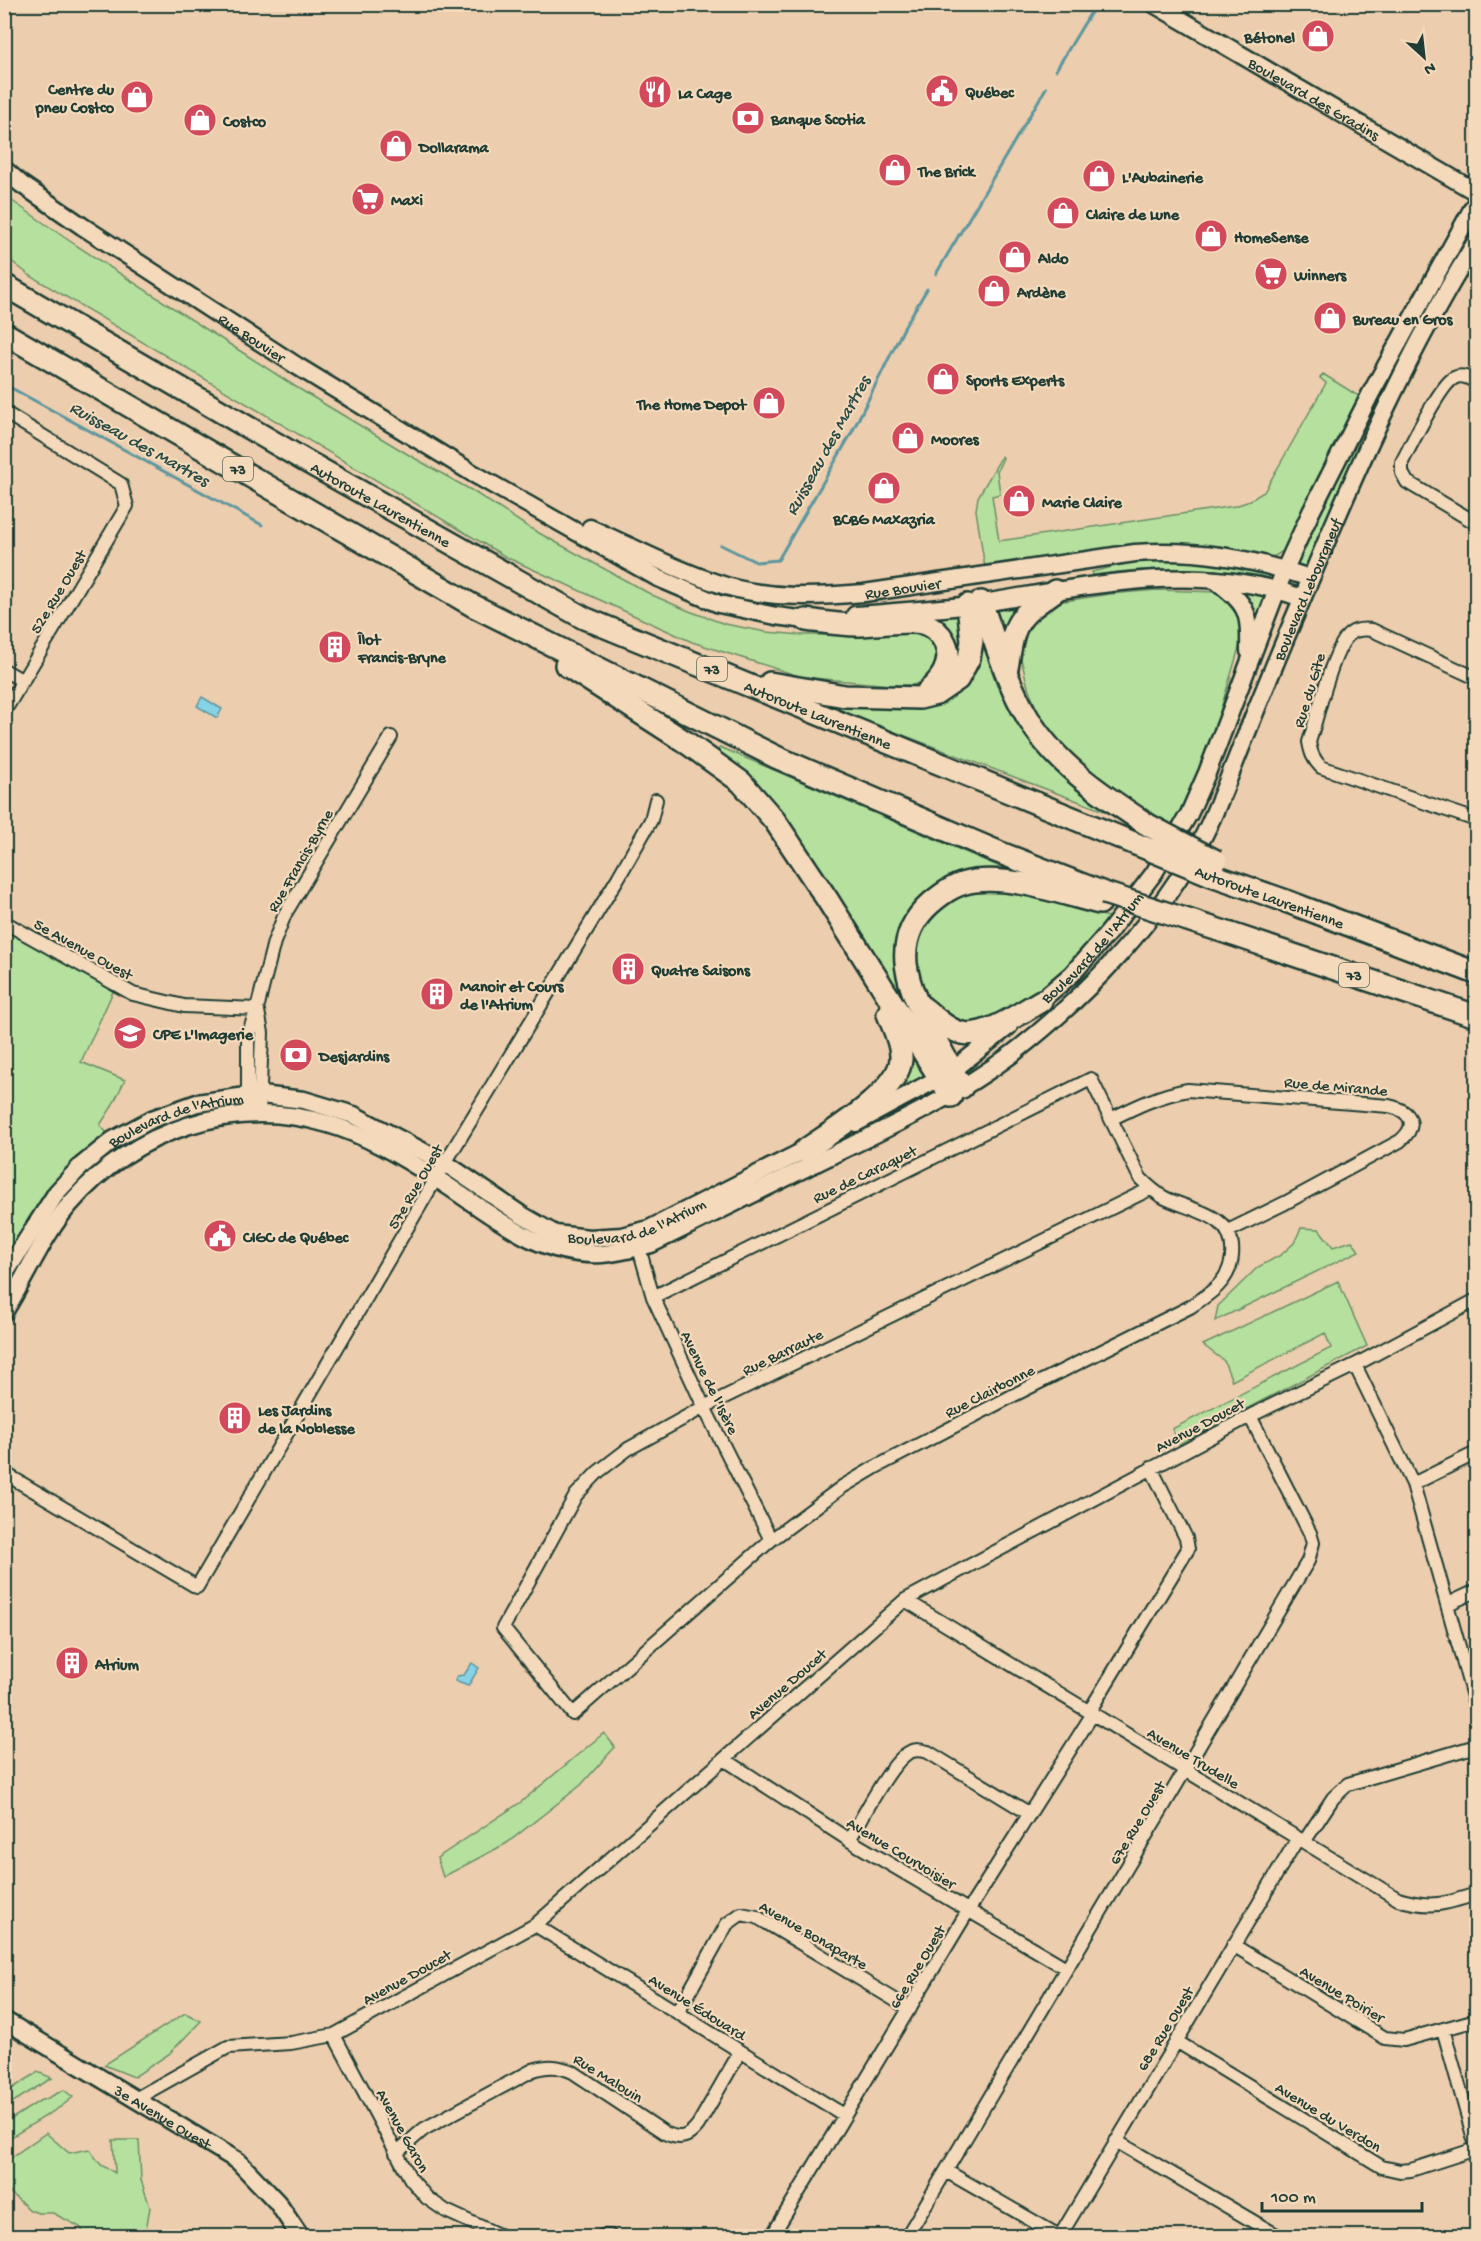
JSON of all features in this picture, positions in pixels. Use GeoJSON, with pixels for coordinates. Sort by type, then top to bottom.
{"type":"FeatureCollection","features":[{"type":"Feature","properties":{"kind":"highway","name":"Autoroute Laurentienne"},"geometry":{"type":"LineString","coordinates":[[9,286],[304,460],[584,618],[1136,844],[1213,868],[1286,901],[1476,973]]}},
{"type":"Feature","properties":{"kind":"highway","name":"73"},"geometry":{"type":"LineString","coordinates":[[4,333],[472,605],[777,758],[1102,898],[1225,932],[1476,1016]]}},
{"type":"Feature","properties":{"kind":"highway"},"geometry":{"type":"LineString","coordinates":[[1007,672],[1016,626],[1026,612],[1055,591]]}},
{"type":"Feature","properties":{"kind":"highway"},"geometry":{"type":"LineString","coordinates":[[727,675],[845,696],[920,698],[936,694],[958,679],[969,658],[975,604]]}},
{"type":"Feature","properties":{"kind":"highway"},"geometry":{"type":"LineString","coordinates":[[975,604],[1028,718],[1042,738],[1078,776],[1213,868]]}},
{"type":"Feature","properties":{"kind":"highway"},"geometry":{"type":"LineString","coordinates":[[472,605],[687,743],[741,782],[775,821],[827,898],[865,961],[951,1083]]}},
{"type":"Feature","properties":{"kind":"highway"},"geometry":{"type":"LineString","coordinates":[[806,620],[854,625],[921,623],[936,630],[946,643],[949,654],[947,667],[938,682],[920,698]]}},
{"type":"Feature","properties":{"kind":"highway"},"geometry":{"type":"LineString","coordinates":[[951,1083],[907,977],[905,953],[911,930],[924,909],[943,893],[958,885],[974,881],[1011,882],[1102,898]]}},
{"type":"Feature","properties":{"kind":"highway"},"geometry":{"type":"LineString","coordinates":[[804,1150],[884,1092],[897,1075],[901,1057],[895,1031],[865,961]]}},
{"type":"Feature","properties":{"kind":"highway"},"geometry":{"type":"LineString","coordinates":[[916,1001],[944,1024],[961,1033],[972,1034],[985,1032],[1041,1001]]}},
{"type":"Feature","properties":{"kind":"street","name":"Boulevard des Gradins"},"geometry":{"type":"LineString","coordinates":[[1154,4],[1476,192]]}},
{"type":"Feature","properties":{"kind":"street","name":"Rue Bouvier"},"geometry":{"type":"LineString","coordinates":[[4,169],[21,184],[82,226],[297,366],[444,456],[658,578],[719,604],[806,620],[975,604],[1160,578],[1214,580],[1278,589],[1302,598]]}},
{"type":"Feature","properties":{"kind":"street","name":"Boulevard Lebourgneuf"},"geometry":{"type":"LineString","coordinates":[[1154,873],[1190,814],[1286,569],[1350,434],[1476,202]]}},
{"type":"Feature","properties":{"kind":"street","name":"Boulevard Lebourgneuf"},"geometry":{"type":"LineString","coordinates":[[1136,934],[1170,888],[1202,838],[1225,790],[1310,578],[1354,476],[1415,348],[1476,242]]}},
{"type":"Feature","properties":{"kind":"street"},"geometry":{"type":"LineString","coordinates":[[1476,382],[1462,376],[1455,377],[1443,389],[1402,462],[1402,473],[1407,482],[1476,523]]}},
{"type":"Feature","properties":{"kind":"street","name":"52e Rue Ouest"},"geometry":{"type":"LineString","coordinates":[[4,412],[121,484],[127,506],[4,712]]}},
{"type":"Feature","properties":{"kind":"street","name":"Rue Bouvier"},"geometry":{"type":"LineString","coordinates":[[509,493],[673,566],[736,588],[783,596],[864,593],[1135,553],[1164,551],[1224,555],[1286,569],[1310,578]]}},
{"type":"Feature","properties":{"kind":"street"},"geometry":{"type":"LineString","coordinates":[[970,579],[975,604]]}},
{"type":"Feature","properties":{"kind":"street"},"geometry":{"type":"LineString","coordinates":[[1214,580],[1235,596],[1245,608],[1250,623],[1249,663]]}},
{"type":"Feature","properties":{"kind":"street","name":"Rue du Gîte"},"geometry":{"type":"LineString","coordinates":[[1476,678],[1372,630],[1362,629],[1351,632],[1338,649],[1310,742],[1311,752],[1321,767],[1476,820]]}},
{"type":"Feature","properties":{"kind":"street"},"geometry":{"type":"LineString","coordinates":[[4,670],[23,681]]}},
{"type":"Feature","properties":{"kind":"street","name":"Rue Francis-Byrne"},"geometry":{"type":"LineString","coordinates":[[254,1115],[248,1035],[274,942],[285,914],[391,737]]}},
{"type":"Feature","properties":{"kind":"street","name":"57e Rue Ouest"},"geometry":{"type":"LineString","coordinates":[[4,1473],[197,1587],[445,1164],[618,878],[651,820],[656,800]]}},
{"type":"Feature","properties":{"kind":"street","name":"Boulevard de l'Atrium"},"geometry":{"type":"LineString","coordinates":[[4,1275],[57,1192],[81,1166],[113,1140],[152,1119],[197,1103],[254,1096],[304,1100],[354,1115],[445,1164],[520,1214],[555,1234],[589,1238],[622,1236],[651,1244],[899,1124],[951,1083],[1072,974],[1154,873]]}},
{"type":"Feature","properties":{"kind":"street","name":"5e Avenue Ouest"},"geometry":{"type":"LineString","coordinates":[[4,922],[134,994],[184,1006],[257,1009]]}},
{"type":"Feature","properties":{"kind":"street","name":"Boulevard de l'Atrium"},"geometry":{"type":"LineString","coordinates":[[4,1312],[68,1205],[89,1183],[112,1164],[158,1136],[182,1126],[214,1118],[254,1115],[295,1117],[350,1132],[393,1152],[511,1229],[546,1247],[601,1254],[637,1240],[649,1229],[804,1150],[1012,1054],[1059,1014],[1136,934]]}},
{"type":"Feature","properties":{"kind":"street","name":"Rue de Caraquet"},"geometry":{"type":"LineString","coordinates":[[653,1296],[1091,1079],[1111,1119]]}},
{"type":"Feature","properties":{"kind":"street","name":"Rue de Mirande"},"geometry":{"type":"LineString","coordinates":[[1111,1119],[1150,1100],[1188,1090],[1389,1106],[1405,1112],[1410,1119],[1412,1127],[1408,1135],[1400,1142],[1228,1231]]}},
{"type":"Feature","properties":{"kind":"street"},"geometry":{"type":"LineString","coordinates":[[1111,1119],[1140,1178],[1150,1189],[1164,1198],[1220,1221],[1228,1231]]}},
{"type":"Feature","properties":{"kind":"street","name":"Rue Barraute"},"geometry":{"type":"LineString","coordinates":[[573,1714],[503,1628],[576,1495],[598,1472],[628,1449],[704,1407],[1150,1189]]}},
{"type":"Feature","properties":{"kind":"street","name":"Rue Clairbonne"},"geometry":{"type":"LineString","coordinates":[[573,1714],[771,1539],[842,1487],[874,1468],[1190,1307],[1211,1294],[1223,1281],[1232,1263],[1233,1244],[1228,1231]]}},
{"type":"Feature","properties":{"kind":"street","name":"Avenue de l'Isère"},"geometry":{"type":"LineString","coordinates":[[637,1240],[653,1296],[704,1407],[771,1539]]}},
{"type":"Feature","properties":{"kind":"street","name":"Avenue Doucet"},"geometry":{"type":"LineString","coordinates":[[137,2098],[228,2046],[291,2043],[334,2035],[535,1924],[905,1600],[1151,1468],[1355,1365],[1476,1300]]}},
{"type":"Feature","properties":{"kind":"street"},"geometry":{"type":"LineString","coordinates":[[1355,1365],[1413,1484],[1449,1604],[1476,1707]]}},
{"type":"Feature","properties":{"kind":"street","name":"67e Rue Ouest"},"geometry":{"type":"LineString","coordinates":[[907,2236],[1066,1968],[1186,1772],[1312,1552],[1313,1543],[1310,1533],[1250,1416]]}},
{"type":"Feature","properties":{"kind":"street"},"geometry":{"type":"LineString","coordinates":[[1413,1484],[1476,1453]]}},
{"type":"Feature","properties":{"kind":"street","name":"66e Rue Ouest"},"geometry":{"type":"LineString","coordinates":[[772,2236],[1188,1549],[1186,1538],[1151,1468]]}},
{"type":"Feature","properties":{"kind":"street"},"geometry":{"type":"LineString","coordinates":[[1449,1604],[1476,1591]]}},
{"type":"Feature","properties":{"kind":"street","name":"Avenue Trudelle"},"geometry":{"type":"LineString","coordinates":[[905,1600],[1398,1899],[1419,1906],[1447,1903],[1476,1894]]}},
{"type":"Feature","properties":{"kind":"street","name":"68e Rue Ouest"},"geometry":{"type":"LineString","coordinates":[[1059,2236],[1233,1945],[1301,1840],[1333,1798],[1348,1784],[1476,1746]]}},
{"type":"Feature","properties":{"kind":"street"},"geometry":{"type":"LineString","coordinates":[[849,1840],[895,1764],[911,1751],[921,1749],[1029,1814]]}},
{"type":"Feature","properties":{"kind":"street","name":"Avenue Courvoisier"},"geometry":{"type":"LineString","coordinates":[[724,1760],[849,1840],[1066,1968]]}},
{"type":"Feature","properties":{"kind":"street","name":"Avenue Bonaparte"},"geometry":{"type":"LineString","coordinates":[[678,2012],[727,1924],[741,1914],[757,1917],[910,2009]]}},
{"type":"Feature","properties":{"kind":"street","name":"Avenue Édouard"},"geometry":{"type":"LineString","coordinates":[[535,1924],[844,2115]]}},
{"type":"Feature","properties":{"kind":"street","name":"Avenue Poirier"},"geometry":{"type":"LineString","coordinates":[[1233,1945],[1385,2038],[1404,2040],[1476,2020]]}},
{"type":"Feature","properties":{"kind":"street","name":"3e Avenue Ouest"},"geometry":{"type":"LineString","coordinates":[[4,2020],[137,2098],[238,2161],[277,2202],[300,2236]]}},
{"type":"Feature","properties":{"kind":"street"},"geometry":{"type":"LineString","coordinates":[[1443,2029],[1476,2148]]}},
{"type":"Feature","properties":{"kind":"street","name":"Avenue Garon"},"geometry":{"type":"LineString","coordinates":[[334,2035],[411,2178],[428,2198],[446,2211],[501,2236]]}},
{"type":"Feature","properties":{"kind":"street","name":"Avenue du Verdon"},"geometry":{"type":"LineString","coordinates":[[1176,2041],[1382,2167],[1400,2171],[1411,2170],[1476,2148]]}},
{"type":"Feature","properties":{"kind":"street","name":"Rue Malouin"},"geometry":{"type":"LineString","coordinates":[[396,2153],[424,2129],[533,2070],[548,2066],[573,2072],[665,2133],[682,2138],[691,2134],[698,2125],[740,2052]]}},
{"type":"Feature","properties":{"kind":"street"},"geometry":{"type":"LineString","coordinates":[[1116,2141],[1278,2236]]}},
{"type":"Feature","properties":{"kind":"street"},"geometry":{"type":"LineString","coordinates":[[946,2171],[1059,2236]]}},
{"type":"Feature","properties":{"kind":"street"},"geometry":{"type":"LineString","coordinates":[[603,2236],[610,2236]]}},
{"type":"Feature","properties":{"kind":"green space"},"geometry":{"type":"Polygon","coordinates":[[[5,196],[74,244],[296,387],[471,490],[528,527],[652,595],[725,624],[766,632],[849,635],[905,629],[929,635],[938,651],[938,661],[934,672],[926,680],[913,685],[802,677],[692,642],[506,557],[29,275],[5,256],[5,196]]]}},
{"type":"Feature","properties":{"kind":"green space"},"geometry":{"type":"Polygon","coordinates":[[[1323,374],[1360,397],[1283,551],[1275,556],[1215,547],[1153,544],[985,568],[976,510],[978,497],[1002,456],[997,471],[1000,494],[992,496],[999,541],[1235,506],[1264,492],[1326,383],[1320,378],[1323,374]]]}},
{"type":"Feature","properties":{"kind":"green space"},"geometry":{"type":"Polygon","coordinates":[[[1377,395],[1380,397],[1306,567],[1297,564],[1377,395]]]}},
{"type":"Feature","properties":{"kind":"green space"},"geometry":{"type":"Polygon","coordinates":[[[1149,558],[1193,559],[1270,573],[1268,579],[1203,569],[1137,570],[1093,575],[1092,572],[1149,558]]]}},
{"type":"Feature","properties":{"kind":"green space"},"geometry":{"type":"Polygon","coordinates":[[[1157,590],[1217,592],[1230,600],[1242,619],[1241,641],[1214,732],[1172,830],[1097,782],[1049,733],[1028,687],[1018,647],[1020,635],[1045,604],[1110,594],[1157,590]]]}},
{"type":"Feature","properties":{"kind":"green space"},"geometry":{"type":"Polygon","coordinates":[[[1246,590],[1263,593],[1262,598],[1268,600],[1261,618],[1255,617],[1244,596],[1246,590]]]}},
{"type":"Feature","properties":{"kind":"green space"},"geometry":{"type":"Polygon","coordinates":[[[1019,603],[1021,606],[1003,636],[993,608],[1019,603]]]}},
{"type":"Feature","properties":{"kind":"green space"},"geometry":{"type":"Polygon","coordinates":[[[962,611],[967,639],[959,660],[938,619],[939,616],[962,611]]]}},
{"type":"Feature","properties":{"kind":"green space"},"geometry":{"type":"Polygon","coordinates":[[[984,647],[997,686],[1025,732],[1105,807],[1104,811],[826,706],[825,702],[864,706],[930,706],[980,648],[984,647]]]}},
{"type":"Feature","properties":{"kind":"green space"},"geometry":{"type":"Polygon","coordinates":[[[720,747],[1014,873],[917,909],[915,1013],[909,1017],[807,848],[791,826],[716,754],[720,747]]]}},
{"type":"Feature","properties":{"kind":"green space"},"geometry":{"type":"Polygon","coordinates":[[[1004,887],[1112,918],[1068,967],[1033,994],[987,1026],[960,1026],[925,999],[913,967],[917,932],[954,893],[1004,887]]]}},
{"type":"Feature","properties":{"kind":"green space"},"geometry":{"type":"Polygon","coordinates":[[[5,922],[116,985],[81,1062],[125,1080],[100,1125],[113,1140],[81,1166],[5,1274],[5,922]]]}},
{"type":"Feature","properties":{"kind":"green space"},"geometry":{"type":"Polygon","coordinates":[[[912,1057],[927,1072],[924,1074],[926,1077],[903,1088],[901,1082],[912,1057]]]}},
{"type":"Feature","properties":{"kind":"green space"},"geometry":{"type":"Polygon","coordinates":[[[1301,1228],[1319,1229],[1333,1247],[1352,1241],[1359,1251],[1215,1321],[1218,1306],[1258,1267],[1281,1255],[1294,1243],[1301,1228]]]}},
{"type":"Feature","properties":{"kind":"green space"},"geometry":{"type":"Polygon","coordinates":[[[1338,1281],[1367,1346],[1179,1444],[1172,1429],[1331,1348],[1325,1333],[1232,1381],[1224,1361],[1203,1345],[1338,1281]]]}},
{"type":"Feature","properties":{"kind":"green space"},"geometry":{"type":"Polygon","coordinates":[[[604,1733],[615,1747],[581,1785],[507,1843],[443,1877],[437,1858],[521,1802],[604,1733]]]}},
{"type":"Feature","properties":{"kind":"green space"},"geometry":{"type":"Polygon","coordinates":[[[185,2013],[201,2021],[169,2054],[134,2077],[104,2065],[185,2013]]]}},
{"type":"Feature","properties":{"kind":"green space"},"geometry":{"type":"Polygon","coordinates":[[[38,2072],[52,2078],[5,2107],[5,2093],[38,2072]]]}},
{"type":"Feature","properties":{"kind":"green space"},"geometry":{"type":"Polygon","coordinates":[[[64,2090],[73,2097],[5,2141],[5,2123],[41,2100],[64,2090]]]}},
{"type":"Feature","properties":{"kind":"green space"},"geometry":{"type":"Polygon","coordinates":[[[46,2133],[69,2153],[89,2149],[101,2165],[115,2173],[113,2140],[139,2140],[141,2180],[150,2207],[146,2230],[152,2236],[86,2236],[80,2227],[53,2213],[38,2213],[30,2210],[5,2188],[5,2162],[46,2133]]]}},
{"type":"Feature","properties":{"kind":"water"},"geometry":{"type":"Polygon","coordinates":[[[202,697],[222,709],[217,718],[197,706],[202,697]]]}},
{"type":"Feature","properties":{"kind":"water"},"geometry":{"type":"Polygon","coordinates":[[[472,1663],[479,1668],[468,1686],[455,1681],[457,1676],[464,1675],[472,1663]]]}},
{"type":"Feature","properties":{"kind":"waterway","name":"Ruisseau des Martres"},"geometry":{"type":"LineString","coordinates":[[1056,70],[1096,4]]}},
{"type":"Feature","properties":{"kind":"waterway","name":"Ruisseau des Martres"},"geometry":{"type":"LineString","coordinates":[[936,274],[1046,88]]}},
{"type":"Feature","properties":{"kind":"waterway","name":"Ruisseau des Martres"},"geometry":{"type":"LineString","coordinates":[[721,545],[756,562],[778,560],[851,434],[905,326],[927,289]]}},
{"type":"Feature","properties":{"kind":"waterway","name":"Ruisseau des Martres"},"geometry":{"type":"LineString","coordinates":[[4,384],[262,525]]}},
{"type":"Feature","properties":{"kind":"place","name":"Bétonel"},"geometry":{"type":"Point","coordinates":[1318,36]}},
{"type":"Feature","properties":{"kind":"place","name":"Québec"},"geometry":{"type":"Point","coordinates":[942,91]}},
{"type":"Feature","properties":{"kind":"place","name":"La Cage"},"geometry":{"type":"Point","coordinates":[655,92]}},
{"type":"Feature","properties":{"kind":"place","name":"Centre du pneu Costco"},"geometry":{"type":"Point","coordinates":[137,97]}},
{"type":"Feature","properties":{"kind":"place","name":"Banque Scotia"},"geometry":{"type":"Point","coordinates":[748,118]}},
{"type":"Feature","properties":{"kind":"place","name":"Costco"},"geometry":{"type":"Point","coordinates":[200,120]}},
{"type":"Feature","properties":{"kind":"place","name":"Dollarama"},"geometry":{"type":"Point","coordinates":[396,146]}},
{"type":"Feature","properties":{"kind":"place","name":"The Brick"},"geometry":{"type":"Point","coordinates":[895,170]}},
{"type":"Feature","properties":{"kind":"place","name":"L'Aubainerie"},"geometry":{"type":"Point","coordinates":[1099,176]}},
{"type":"Feature","properties":{"kind":"place","name":"Maxi"},"geometry":{"type":"Point","coordinates":[368,199]}},
{"type":"Feature","properties":{"kind":"place","name":"Claire de Lune"},"geometry":{"type":"Point","coordinates":[1063,213]}},
{"type":"Feature","properties":{"kind":"place","name":"HomeSense"},"geometry":{"type":"Point","coordinates":[1211,236]}},
{"type":"Feature","properties":{"kind":"place","name":"Aldo"},"geometry":{"type":"Point","coordinates":[1015,257]}},
{"type":"Feature","properties":{"kind":"place","name":"Winners"},"geometry":{"type":"Point","coordinates":[1271,274]}},
{"type":"Feature","properties":{"kind":"place","name":"Ardène"},"geometry":{"type":"Point","coordinates":[994,291]}},
{"type":"Feature","properties":{"kind":"place","name":"Bureau en Gros"},"geometry":{"type":"Point","coordinates":[1330,318]}},
{"type":"Feature","properties":{"kind":"place","name":"Sports Experts"},"geometry":{"type":"Point","coordinates":[943,379]}},
{"type":"Feature","properties":{"kind":"place","name":"The Home Depot"},"geometry":{"type":"Point","coordinates":[769,403]}},
{"type":"Feature","properties":{"kind":"place","name":"Moores"},"geometry":{"type":"Point","coordinates":[908,438]}},
{"type":"Feature","properties":{"kind":"place","name":"BCBG Maxazria"},"geometry":{"type":"Point","coordinates":[884,488]}},
{"type":"Feature","properties":{"kind":"place","name":"Marie Claire"},"geometry":{"type":"Point","coordinates":[1019,501]}},
{"type":"Feature","properties":{"kind":"place","name":"Îlot Francis-Bryne"},"geometry":{"type":"Point","coordinates":[335,647]}},
{"type":"Feature","properties":{"kind":"place","name":"Quatre Saisons"},"geometry":{"type":"Point","coordinates":[628,969]}},
{"type":"Feature","properties":{"kind":"place","name":"Manoir et Cours de l'Atrium"},"geometry":{"type":"Point","coordinates":[437,994]}},
{"type":"Feature","properties":{"kind":"place","name":"CPE L'Imagerie"},"geometry":{"type":"Point","coordinates":[130,1033]}},
{"type":"Feature","properties":{"kind":"place","name":"Desjardins"},"geometry":{"type":"Point","coordinates":[296,1055]}},
{"type":"Feature","properties":{"kind":"place","name":"CIGC de Québec"},"geometry":{"type":"Point","coordinates":[220,1236]}},
{"type":"Feature","properties":{"kind":"place","name":"Les Jardins de la Noblesse"},"geometry":{"type":"Point","coordinates":[235,1418]}},
{"type":"Feature","properties":{"kind":"place","name":"Atrium"},"geometry":{"type":"Point","coordinates":[72,1663]}}]}
